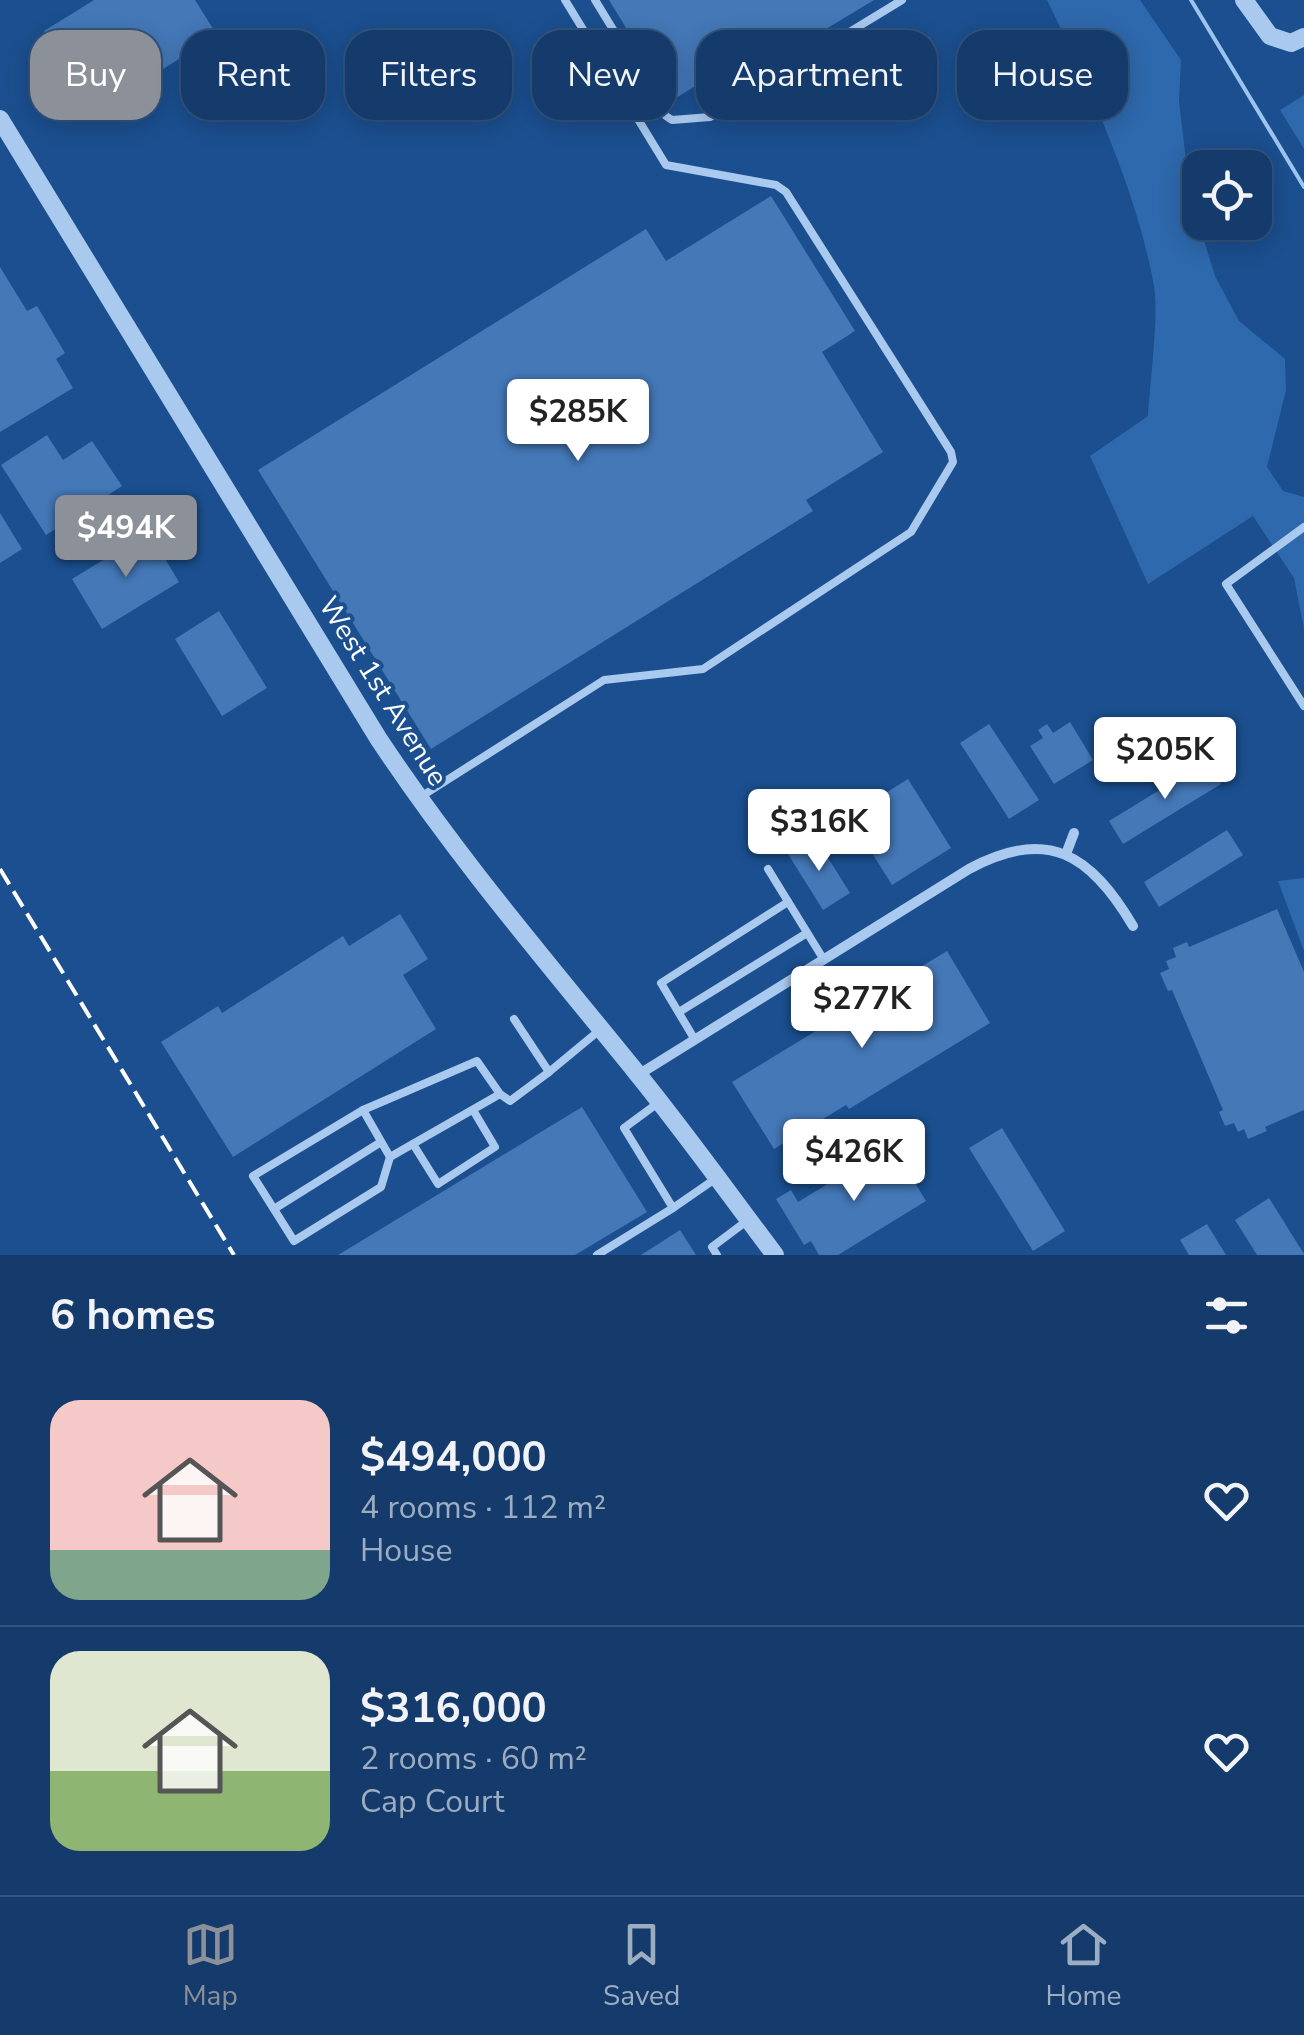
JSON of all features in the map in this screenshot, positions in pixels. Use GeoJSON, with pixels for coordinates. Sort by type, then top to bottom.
{"type":"FeatureCollection","features":[{"type":"Feature","properties":{"kind":"street"},"geometry":{"type":"LineString","coordinates":[[1244,0],[1261,27],[1281,42],[1292,43],[1304,37]]}},
{"type":"Feature","properties":{"kind":"street","name":"West 1st Avenue"},"geometry":{"type":"LineString","coordinates":[[0,118],[418,799],[472,872],[660,1102],[775,1255]]}},
{"type":"Feature","properties":{"kind":"street"},"geometry":{"type":"LineString","coordinates":[[1066,854],[1074,833]]}},
{"type":"Feature","properties":{"kind":"street"},"geometry":{"type":"LineString","coordinates":[[638,1075],[981,862],[1024,850],[1066,854],[1102,880],[1133,926]]}},
{"type":"Feature","properties":{"kind":"lane"},"geometry":{"type":"LineString","coordinates":[[418,799],[604,680],[703,669],[912,532],[953,462],[952,452],[786,192],[776,185],[666,165],[566,0]]}},
{"type":"Feature","properties":{"kind":"lane"},"geometry":{"type":"LineString","coordinates":[[595,0],[672,120],[710,117],[902,0]]}},
{"type":"Feature","properties":{"kind":"lane"},"geometry":{"type":"LineString","coordinates":[[1304,527],[1226,584],[1304,706]]}},
{"type":"Feature","properties":{"kind":"lane"},"geometry":{"type":"LineString","coordinates":[[768,870],[824,960]]}},
{"type":"Feature","properties":{"kind":"lane"},"geometry":{"type":"LineString","coordinates":[[695,1040],[661,982],[788,902]]}},
{"type":"Feature","properties":{"kind":"lane"},"geometry":{"type":"LineString","coordinates":[[678,1012],[807,932]]}},
{"type":"Feature","properties":{"kind":"lane"},"geometry":{"type":"LineString","coordinates":[[514,1019],[550,1072]]}},
{"type":"Feature","properties":{"kind":"lane"},"geometry":{"type":"LineString","coordinates":[[294,1255],[294,1240],[253,1176],[362,1110],[477,1061],[500,1094],[510,1101],[601,1029]]}},
{"type":"Feature","properties":{"kind":"lane"},"geometry":{"type":"LineString","coordinates":[[294,1240],[381,1187],[390,1157],[500,1094]]}},
{"type":"Feature","properties":{"kind":"lane"},"geometry":{"type":"LineString","coordinates":[[660,1102],[624,1128],[674,1208]]}},
{"type":"Feature","properties":{"kind":"lane"},"geometry":{"type":"LineString","coordinates":[[362,1110],[390,1157]]}},
{"type":"Feature","properties":{"kind":"lane"},"geometry":{"type":"LineString","coordinates":[[413,1144],[438,1184],[496,1147],[472,1110]]}},
{"type":"Feature","properties":{"kind":"lane"},"geometry":{"type":"LineString","coordinates":[[274,1209],[381,1142]]}},
{"type":"Feature","properties":{"kind":"lane"},"geometry":{"type":"LineString","coordinates":[[597,1255],[717,1177]]}},
{"type":"Feature","properties":{"kind":"lane"},"geometry":{"type":"LineString","coordinates":[[717,1255],[712,1247],[749,1220]]}},
{"type":"Feature","properties":{"kind":"shaded area"},"geometry":{"type":"Polygon","coordinates":[[[1047,0],[1140,0],[1181,60],[1179,101],[1185,150],[1182,240],[1204,240],[1215,276],[1239,321],[1285,359],[1286,390],[1267,467],[1283,491],[1304,497],[1304,629],[1294,578],[1253,516],[1148,584],[1090,456],[1148,416],[1155,299],[1136,213],[1102,120],[1128,120],[1128,30],[1061,30],[1047,0]]]}},
{"type":"Feature","properties":{"kind":"shaded area"},"geometry":{"type":"Polygon","coordinates":[[[1304,95],[1304,149],[1280,110],[1304,95]]]}},
{"type":"Feature","properties":{"kind":"shaded area"},"geometry":{"type":"Polygon","coordinates":[[[1304,878],[1304,951],[1278,881],[1304,878]]]}},
{"type":"Feature","properties":{"kind":"building"},"geometry":{"type":"Polygon","coordinates":[[[94,0],[195,0],[214,30],[181,30],[181,58],[161,70],[161,30],[46,30],[94,0]]]}},
{"type":"Feature","properties":{"kind":"building"},"geometry":{"type":"Polygon","coordinates":[[[609,0],[874,0],[824,30],[696,30],[696,86],[676,98],[676,30],[627,30],[609,0]]]}},
{"type":"Feature","properties":{"kind":"building"},"geometry":{"type":"Polygon","coordinates":[[[771,196],[855,331],[822,352],[883,452],[806,500],[813,511],[431,749],[258,470],[646,229],[666,261],[771,196]]]}},
{"type":"Feature","properties":{"kind":"building"},"geometry":{"type":"Polygon","coordinates":[[[0,267],[27,311],[37,306],[65,353],[56,359],[73,388],[0,432],[0,267]]]}},
{"type":"Feature","properties":{"kind":"building"},"geometry":{"type":"Polygon","coordinates":[[[47,435],[63,460],[92,441],[122,486],[46,535],[1,465],[47,435]]]}},
{"type":"Feature","properties":{"kind":"building"},"geometry":{"type":"Polygon","coordinates":[[[0,513],[22,549],[0,563],[0,513]]]}},
{"type":"Feature","properties":{"kind":"building"},"geometry":{"type":"Polygon","coordinates":[[[149,532],[179,582],[102,629],[72,579],[149,532]]]}},
{"type":"Feature","properties":{"kind":"building"},"geometry":{"type":"Polygon","coordinates":[[[219,611],[267,688],[222,716],[175,639],[219,611]]]}},
{"type":"Feature","properties":{"kind":"building"},"geometry":{"type":"Polygon","coordinates":[[[1070,722],[1093,760],[1054,784],[1030,746],[1043,738],[1038,730],[1047,724],[1053,733],[1070,722]]]}},
{"type":"Feature","properties":{"kind":"building"},"geometry":{"type":"Polygon","coordinates":[[[989,724],[1039,800],[1009,819],[960,743],[989,724]]]}},
{"type":"Feature","properties":{"kind":"building"},"geometry":{"type":"Polygon","coordinates":[[[1207,761],[1221,784],[1123,844],[1109,821],[1207,761]]]}},
{"type":"Feature","properties":{"kind":"building"},"geometry":{"type":"Polygon","coordinates":[[[908,779],[951,848],[892,885],[849,816],[908,779]]]}},
{"type":"Feature","properties":{"kind":"building"},"geometry":{"type":"Polygon","coordinates":[[[1227,830],[1243,855],[1159,907],[1144,882],[1227,830]]]}},
{"type":"Feature","properties":{"kind":"building"},"geometry":{"type":"Polygon","coordinates":[[[815,837],[850,893],[823,910],[788,854],[815,837]]]}},
{"type":"Feature","properties":{"kind":"building"},"geometry":{"type":"Polygon","coordinates":[[[1277,909],[1304,972],[1304,1110],[1248,1139],[1244,1129],[1238,1132],[1234,1123],[1225,1126],[1219,1112],[1223,1110],[1172,990],[1168,991],[1160,973],[1169,969],[1166,961],[1176,957],[1173,948],[1187,942],[1189,947],[1277,909]]]}},
{"type":"Feature","properties":{"kind":"building"},"geometry":{"type":"Polygon","coordinates":[[[400,914],[428,959],[403,975],[436,1029],[233,1157],[161,1042],[218,1006],[222,1013],[343,936],[349,946],[400,914]]]}},
{"type":"Feature","properties":{"kind":"building"},"geometry":{"type":"Polygon","coordinates":[[[947,951],[990,1023],[849,1109],[846,1105],[774,1149],[732,1082],[947,951]]]}},
{"type":"Feature","properties":{"kind":"building"},"geometry":{"type":"Polygon","coordinates":[[[582,1107],[647,1212],[575,1255],[338,1255],[582,1107]]]}},
{"type":"Feature","properties":{"kind":"building"},"geometry":{"type":"Polygon","coordinates":[[[1002,1128],[1065,1231],[1033,1251],[969,1148],[1002,1128]]]}},
{"type":"Feature","properties":{"kind":"building"},"geometry":{"type":"Polygon","coordinates":[[[892,1145],[926,1201],[838,1255],[819,1255],[811,1241],[804,1245],[776,1199],[791,1190],[798,1202],[892,1145]]]}},
{"type":"Feature","properties":{"kind":"building"},"geometry":{"type":"Polygon","coordinates":[[[1269,1198],[1304,1255],[1257,1255],[1235,1220],[1269,1198]]]}},
{"type":"Feature","properties":{"kind":"building"},"geometry":{"type":"Polygon","coordinates":[[[1207,1224],[1226,1255],[1189,1255],[1180,1240],[1207,1224]]]}},
{"type":"Feature","properties":{"kind":"building"},"geometry":{"type":"Polygon","coordinates":[[[680,1230],[696,1255],[641,1255],[680,1230]]]}},
{"type":"Feature","properties":{"kind":"waterway"},"geometry":{"type":"LineString","coordinates":[[1191,0],[1304,187]]}},
{"type":"Feature","properties":{"kind":"railway"},"geometry":{"type":"LineString","coordinates":[[0,869],[234,1255]]}}]}
